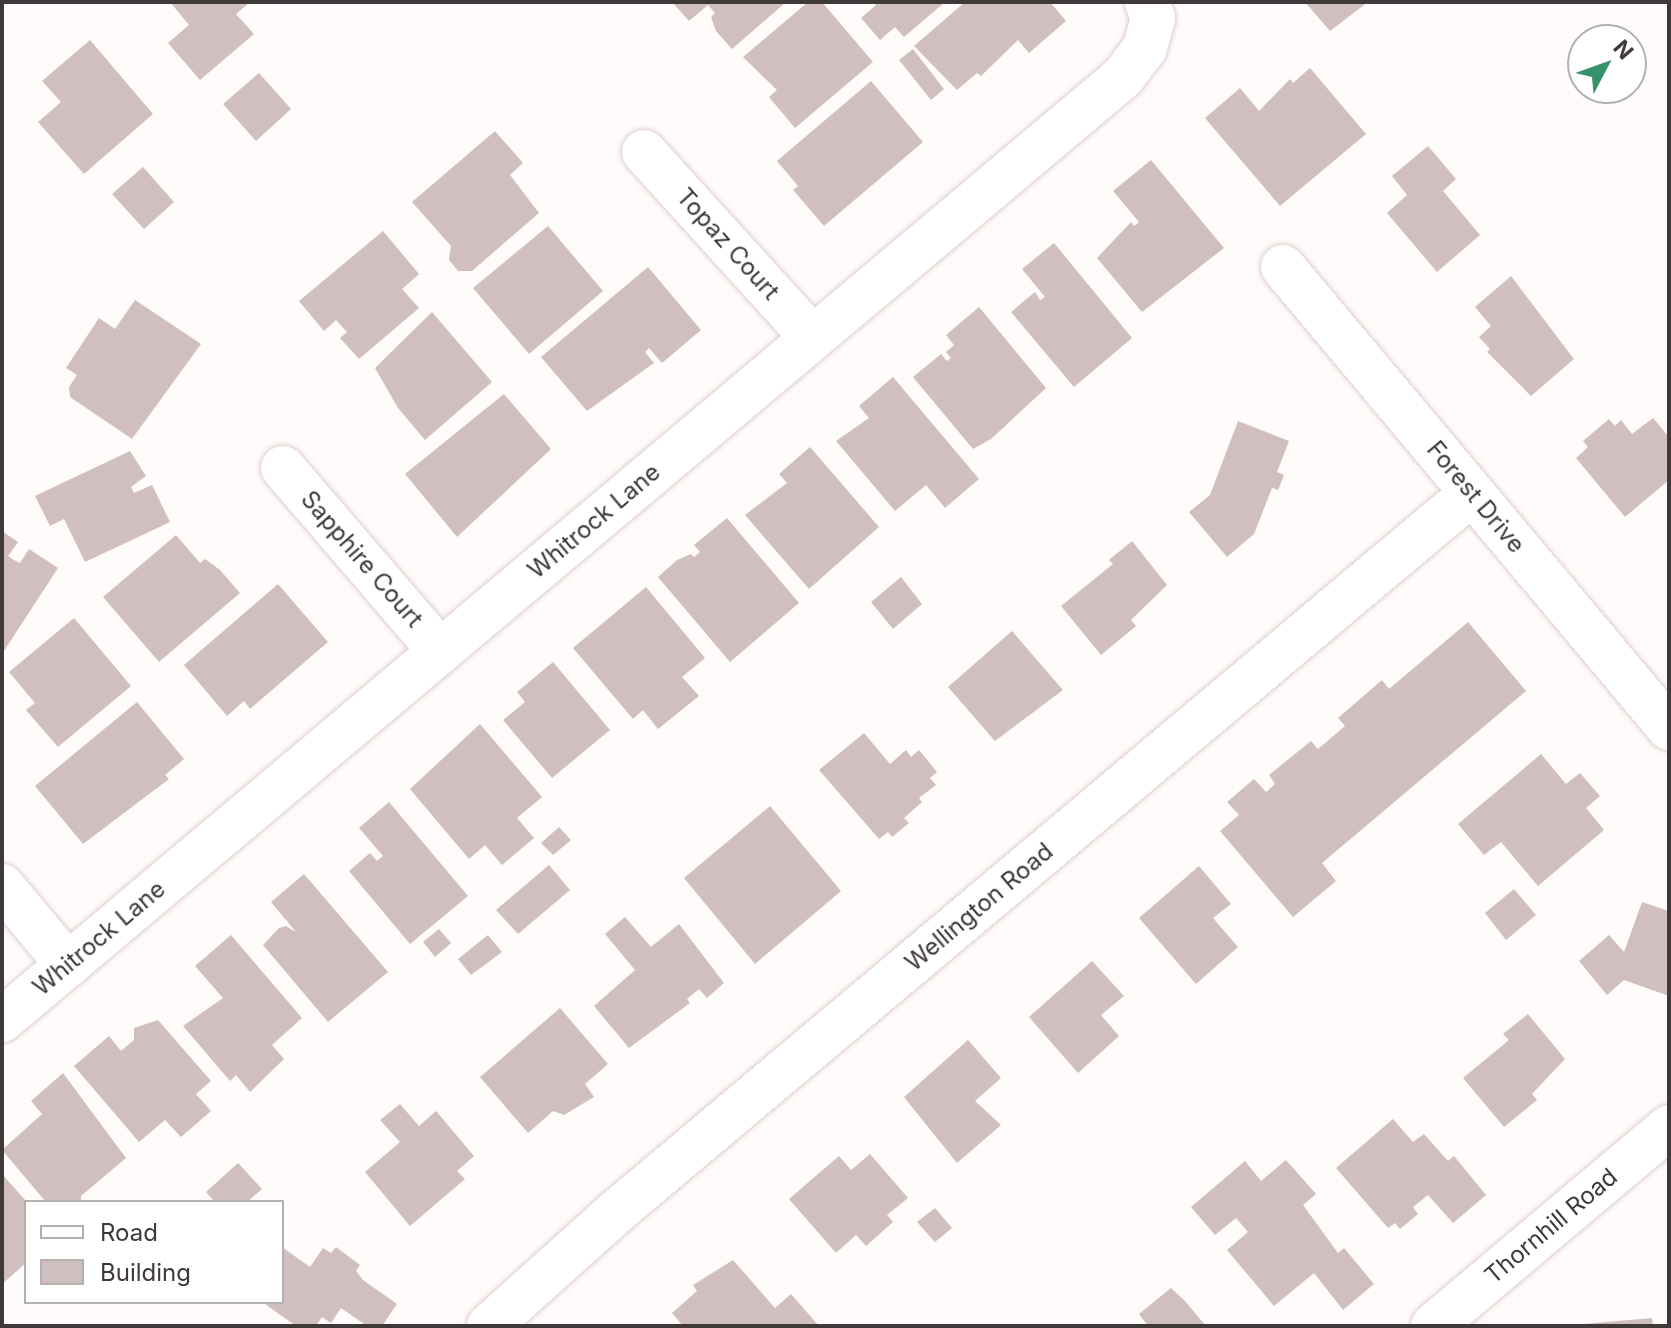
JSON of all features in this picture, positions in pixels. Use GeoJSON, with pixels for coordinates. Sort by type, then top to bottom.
{"type":"FeatureCollection","features":[{"type":"Feature","properties":{"kind":"street","name":"Whitrock Lane"},"geometry":{"type":"LineString","coordinates":[[2,1020],[1123,77],[1145,48],[1153,18],[1147,2]]}},
{"type":"Feature","properties":{"kind":"street","name":"Topaz Court"},"geometry":{"type":"LineString","coordinates":[[644,152],[812,337]]}},
{"type":"Feature","properties":{"kind":"street","name":"Forest Drive"},"geometry":{"type":"LineString","coordinates":[[1283,267],[1669,728]]}},
{"type":"Feature","properties":{"kind":"street","name":"Sapphire Court"},"geometry":{"type":"LineString","coordinates":[[283,468],[440,651]]}},
{"type":"Feature","properties":{"kind":"street","name":"Wellington Road"},"geometry":{"type":"LineString","coordinates":[[489,1326],[616,1212],[1472,493]]}},
{"type":"Feature","properties":{"kind":"street"},"geometry":{"type":"LineString","coordinates":[[2,886],[68,965]]}},
{"type":"Feature","properties":{"kind":"street","name":"Thornhill Road"},"geometry":{"type":"LineString","coordinates":[[1433,1326],[1669,1127]]}},
{"type":"Feature","properties":{"kind":"building"},"geometry":{"type":"Polygon","coordinates":[[[170,2],[250,2],[236,14],[254,34],[200,80],[168,43],[189,25],[170,2]]]}},
{"type":"Feature","properties":{"kind":"building"},"geometry":{"type":"Polygon","coordinates":[[[672,2],[786,2],[732,49],[716,31],[711,17],[715,13],[708,5],[689,21],[672,2]]]}},
{"type":"Feature","properties":{"kind":"building"},"geometry":{"type":"Polygon","coordinates":[[[808,2],[822,2],[873,62],[795,128],[769,97],[777,90],[743,57],[808,2]]]}},
{"type":"Feature","properties":{"kind":"building"},"geometry":{"type":"Polygon","coordinates":[[[873,2],[945,2],[904,37],[895,27],[880,40],[861,18],[876,5],[873,2]]]}},
{"type":"Feature","properties":{"kind":"building"},"geometry":{"type":"Polygon","coordinates":[[[965,2],[1050,2],[1066,21],[1029,53],[1018,40],[981,76],[977,73],[957,90],[914,46],[965,2]]]}},
{"type":"Feature","properties":{"kind":"building"},"geometry":{"type":"Polygon","coordinates":[[[1305,2],[1368,2],[1330,31],[1305,2]]]}},
{"type":"Feature","properties":{"kind":"building"},"geometry":{"type":"Polygon","coordinates":[[[90,40],[153,114],[84,174],[38,122],[61,102],[42,81],[90,40]]]}},
{"type":"Feature","properties":{"kind":"building"},"geometry":{"type":"Polygon","coordinates":[[[913,49],[944,89],[931,100],[899,60],[913,49]]]}},
{"type":"Feature","properties":{"kind":"building"},"geometry":{"type":"Polygon","coordinates":[[[1310,68],[1366,134],[1280,206],[1205,118],[1240,88],[1259,111],[1290,79],[1293,83],[1310,68]]]}},
{"type":"Feature","properties":{"kind":"building"},"geometry":{"type":"Polygon","coordinates":[[[259,73],[291,109],[256,141],[223,104],[259,73]]]}},
{"type":"Feature","properties":{"kind":"building"},"geometry":{"type":"Polygon","coordinates":[[[871,81],[923,142],[824,226],[793,190],[798,186],[777,161],[871,81]]]}},
{"type":"Feature","properties":{"kind":"building"},"geometry":{"type":"Polygon","coordinates":[[[495,131],[523,163],[510,175],[539,213],[472,271],[458,271],[449,260],[451,246],[412,202],[495,131]]]}},
{"type":"Feature","properties":{"kind":"building"},"geometry":{"type":"Polygon","coordinates":[[[1428,146],[1456,179],[1443,191],[1480,235],[1437,272],[1387,213],[1407,195],[1392,176],[1428,146]]]}},
{"type":"Feature","properties":{"kind":"building"},"geometry":{"type":"Polygon","coordinates":[[[1151,160],[1224,248],[1142,312],[1097,258],[1131,222],[1134,226],[1139,222],[1113,191],[1151,160]]]}},
{"type":"Feature","properties":{"kind":"building"},"geometry":{"type":"Polygon","coordinates":[[[143,167],[174,202],[144,229],[112,194],[143,167]]]}},
{"type":"Feature","properties":{"kind":"building"},"geometry":{"type":"Polygon","coordinates":[[[548,226],[603,291],[529,354],[473,288],[548,226]]]}},
{"type":"Feature","properties":{"kind":"building"},"geometry":{"type":"Polygon","coordinates":[[[383,231],[419,274],[402,289],[419,308],[359,359],[340,338],[347,332],[336,320],[324,331],[299,301],[383,231]]]}},
{"type":"Feature","properties":{"kind":"building"},"geometry":{"type":"Polygon","coordinates":[[[1054,243],[1132,338],[1074,387],[1011,312],[1035,292],[1040,300],[1045,297],[1022,269],[1054,243]]]}},
{"type":"Feature","properties":{"kind":"building"},"geometry":{"type":"Polygon","coordinates":[[[648,267],[701,330],[662,363],[649,348],[645,352],[654,363],[587,411],[541,357],[648,267]]]}},
{"type":"Feature","properties":{"kind":"building"},"geometry":{"type":"Polygon","coordinates":[[[1511,276],[1574,359],[1531,396],[1487,352],[1490,349],[1479,337],[1491,326],[1475,307],[1511,276]]]}},
{"type":"Feature","properties":{"kind":"building"},"geometry":{"type":"Polygon","coordinates":[[[135,300],[201,344],[132,439],[70,397],[69,387],[77,375],[66,368],[99,318],[115,329],[135,300]]]}},
{"type":"Feature","properties":{"kind":"building"},"geometry":{"type":"Polygon","coordinates":[[[979,307],[1046,388],[991,439],[973,449],[913,377],[941,354],[947,361],[951,358],[946,352],[954,345],[946,335],[979,307]]]}},
{"type":"Feature","properties":{"kind":"building"},"geometry":{"type":"Polygon","coordinates":[[[432,312],[492,382],[425,440],[398,408],[375,368],[432,312]]]}},
{"type":"Feature","properties":{"kind":"building"},"geometry":{"type":"Polygon","coordinates":[[[893,377],[979,479],[945,508],[926,485],[895,511],[836,441],[869,418],[859,406],[893,377]]]}},
{"type":"Feature","properties":{"kind":"building"},"geometry":{"type":"Polygon","coordinates":[[[504,394],[551,449],[457,537],[405,474],[504,394]]]}},
{"type":"Feature","properties":{"kind":"building"},"geometry":{"type":"Polygon","coordinates":[[[1653,418],[1669,437],[1669,480],[1625,517],[1576,458],[1588,447],[1583,441],[1609,419],[1615,426],[1621,420],[1632,434],[1653,418]]]}},
{"type":"Feature","properties":{"kind":"building"},"geometry":{"type":"Polygon","coordinates":[[[1238,421],[1289,441],[1277,472],[1284,475],[1278,490],[1272,488],[1254,534],[1227,557],[1189,512],[1210,495],[1238,421]]]}},
{"type":"Feature","properties":{"kind":"building"},"geometry":{"type":"Polygon","coordinates":[[[810,447],[879,527],[809,589],[745,515],[787,483],[779,474],[810,447]]]}},
{"type":"Feature","properties":{"kind":"building"},"geometry":{"type":"Polygon","coordinates":[[[130,451],[146,476],[131,487],[134,493],[152,485],[170,522],[85,562],[64,519],[50,526],[35,496],[130,451]]]}},
{"type":"Feature","properties":{"kind":"building"},"geometry":{"type":"Polygon","coordinates":[[[727,518],[799,603],[730,662],[658,577],[677,560],[691,554],[694,557],[700,552],[694,545],[727,518]]]}},
{"type":"Feature","properties":{"kind":"building"},"geometry":{"type":"Polygon","coordinates":[[[2,531],[18,542],[8,556],[14,560],[20,563],[29,549],[58,568],[2,654],[2,531]]]}},
{"type":"Feature","properties":{"kind":"building"},"geometry":{"type":"Polygon","coordinates":[[[176,535],[200,563],[205,559],[220,570],[240,593],[159,662],[103,597],[176,535]]]}},
{"type":"Feature","properties":{"kind":"building"},"geometry":{"type":"Polygon","coordinates":[[[1132,541],[1167,585],[1131,620],[1136,626],[1101,655],[1061,606],[1113,564],[1109,560],[1132,541]]]}},
{"type":"Feature","properties":{"kind":"building"},"geometry":{"type":"Polygon","coordinates":[[[901,577],[922,604],[893,629],[871,602],[901,577]]]}},
{"type":"Feature","properties":{"kind":"building"},"geometry":{"type":"Polygon","coordinates":[[[278,584],[328,642],[250,709],[244,701],[227,716],[184,665],[278,584]]]}},
{"type":"Feature","properties":{"kind":"building"},"geometry":{"type":"Polygon","coordinates":[[[646,587],[705,658],[682,677],[699,696],[658,729],[643,710],[633,719],[573,648],[646,587]]]}},
{"type":"Feature","properties":{"kind":"building"},"geometry":{"type":"Polygon","coordinates":[[[74,618],[131,686],[58,747],[26,710],[35,703],[9,672],[74,618]]]}},
{"type":"Feature","properties":{"kind":"building"},"geometry":{"type":"Polygon","coordinates":[[[1468,622],[1526,691],[1322,863],[1336,881],[1293,917],[1220,831],[1239,815],[1227,802],[1254,779],[1266,792],[1275,784],[1269,775],[1311,741],[1318,749],[1345,726],[1338,718],[1382,680],[1389,689],[1468,622]]]}},
{"type":"Feature","properties":{"kind":"building"},"geometry":{"type":"Polygon","coordinates":[[[1012,631],[1063,690],[995,741],[948,687],[1012,631]]]}},
{"type":"Feature","properties":{"kind":"building"},"geometry":{"type":"Polygon","coordinates":[[[553,662],[610,730],[552,778],[503,720],[525,702],[517,692],[553,662]]]}},
{"type":"Feature","properties":{"kind":"building"},"geometry":{"type":"Polygon","coordinates":[[[137,702],[184,759],[165,775],[169,779],[83,844],[35,786],[137,702]]]}},
{"type":"Feature","properties":{"kind":"building"},"geometry":{"type":"Polygon","coordinates":[[[480,724],[542,797],[517,818],[534,838],[502,865],[485,845],[469,859],[410,789],[480,724]]]}},
{"type":"Feature","properties":{"kind":"building"},"geometry":{"type":"Polygon","coordinates":[[[864,733],[890,764],[906,750],[911,757],[919,750],[937,772],[930,778],[936,785],[919,798],[922,802],[904,818],[909,823],[892,837],[888,832],[879,839],[819,770],[864,733]]]}},
{"type":"Feature","properties":{"kind":"building"},"geometry":{"type":"Polygon","coordinates":[[[1541,754],[1566,784],[1580,773],[1600,796],[1586,808],[1604,830],[1538,886],[1501,842],[1484,855],[1458,824],[1541,754]]]}},
{"type":"Feature","properties":{"kind":"building"},"geometry":{"type":"Polygon","coordinates":[[[389,802],[468,896],[410,944],[349,871],[370,853],[377,861],[383,856],[359,828],[389,802]]]}},
{"type":"Feature","properties":{"kind":"building"},"geometry":{"type":"Polygon","coordinates":[[[770,806],[841,891],[755,964],[684,878],[770,806]]]}},
{"type":"Feature","properties":{"kind":"building"},"geometry":{"type":"Polygon","coordinates":[[[559,827],[571,840],[553,855],[541,843],[559,827]]]}},
{"type":"Feature","properties":{"kind":"building"},"geometry":{"type":"Polygon","coordinates":[[[549,865],[570,890],[518,934],[496,910],[549,865]]]}},
{"type":"Feature","properties":{"kind":"building"},"geometry":{"type":"Polygon","coordinates":[[[1199,866],[1231,904],[1213,918],[1238,947],[1196,984],[1139,918],[1199,866]]]}},
{"type":"Feature","properties":{"kind":"building"},"geometry":{"type":"Polygon","coordinates":[[[304,874],[388,972],[328,1022],[263,945],[279,928],[286,926],[296,932],[271,902],[304,874]]]}},
{"type":"Feature","properties":{"kind":"building"},"geometry":{"type":"Polygon","coordinates":[[[1514,889],[1536,915],[1506,940],[1485,913],[1514,889]]]}},
{"type":"Feature","properties":{"kind":"building"},"geometry":{"type":"Polygon","coordinates":[[[1642,902],[1669,911],[1669,996],[1624,980],[1607,995],[1579,961],[1609,935],[1624,952],[1642,902]]]}},
{"type":"Feature","properties":{"kind":"building"},"geometry":{"type":"Polygon","coordinates":[[[625,917],[651,947],[679,924],[724,983],[707,998],[699,989],[687,999],[690,1003],[629,1048],[594,1006],[635,970],[605,934],[625,917]]]}},
{"type":"Feature","properties":{"kind":"building"},"geometry":{"type":"Polygon","coordinates":[[[439,929],[451,943],[435,957],[423,942],[439,929]]]}},
{"type":"Feature","properties":{"kind":"building"},"geometry":{"type":"Polygon","coordinates":[[[231,935],[302,1018],[272,1045],[284,1059],[250,1092],[236,1075],[230,1081],[183,1026],[223,998],[195,966],[231,935]]]}},
{"type":"Feature","properties":{"kind":"building"},"geometry":{"type":"Polygon","coordinates":[[[488,935],[502,952],[471,975],[458,959],[488,935]]]}},
{"type":"Feature","properties":{"kind":"building"},"geometry":{"type":"Polygon","coordinates":[[[1092,961],[1124,996],[1101,1015],[1119,1036],[1078,1073],[1029,1017],[1092,961]]]}},
{"type":"Feature","properties":{"kind":"building"},"geometry":{"type":"Polygon","coordinates":[[[560,1008],[608,1064],[585,1084],[594,1097],[564,1115],[553,1111],[528,1133],[480,1077],[560,1008]]]}},
{"type":"Feature","properties":{"kind":"building"},"geometry":{"type":"Polygon","coordinates":[[[1528,1014],[1565,1059],[1532,1094],[1537,1100],[1504,1127],[1463,1078],[1509,1040],[1503,1034],[1528,1014]]]}},
{"type":"Feature","properties":{"kind":"building"},"geometry":{"type":"Polygon","coordinates":[[[158,1020],[211,1081],[196,1094],[211,1111],[181,1137],[165,1120],[139,1142],[74,1066],[109,1036],[121,1051],[134,1040],[134,1028],[158,1020]]]}},
{"type":"Feature","properties":{"kind":"building"},"geometry":{"type":"Polygon","coordinates":[[[968,1040],[1001,1078],[975,1101],[1001,1125],[957,1163],[904,1097],[968,1040]]]}},
{"type":"Feature","properties":{"kind":"building"},"geometry":{"type":"Polygon","coordinates":[[[63,1073],[126,1158],[81,1196],[81,1200],[44,1200],[2,1150],[42,1114],[31,1101],[63,1073]]]}},
{"type":"Feature","properties":{"kind":"building"},"geometry":{"type":"Polygon","coordinates":[[[400,1104],[419,1126],[436,1111],[474,1156],[457,1171],[465,1179],[410,1226],[365,1172],[400,1142],[380,1120],[400,1104]]]}},
{"type":"Feature","properties":{"kind":"building"},"geometry":{"type":"Polygon","coordinates":[[[1393,1119],[1413,1142],[1424,1134],[1448,1161],[1454,1156],[1486,1195],[1453,1223],[1428,1195],[1413,1207],[1418,1214],[1400,1229],[1395,1223],[1388,1228],[1336,1168],[1393,1119]]]}},
{"type":"Feature","properties":{"kind":"building"},"geometry":{"type":"Polygon","coordinates":[[[870,1154],[908,1198],[887,1215],[893,1222],[866,1246],[856,1235],[836,1253],[789,1199],[839,1156],[851,1170],[870,1154]]]}},
{"type":"Feature","properties":{"kind":"building"},"geometry":{"type":"Polygon","coordinates":[[[1286,1160],[1316,1194],[1303,1205],[1338,1253],[1344,1248],[1374,1284],[1343,1310],[1314,1273],[1274,1306],[1227,1250],[1248,1232],[1236,1218],[1215,1235],[1191,1207],[1245,1161],[1261,1181],[1286,1160]]]}},
{"type":"Feature","properties":{"kind":"building"},"geometry":{"type":"Polygon","coordinates":[[[238,1163],[262,1189],[249,1200],[213,1200],[206,1192],[238,1163]]]}},
{"type":"Feature","properties":{"kind":"building"},"geometry":{"type":"Polygon","coordinates":[[[2,1174],[25,1200],[24,1265],[2,1284],[2,1174]]]}},
{"type":"Feature","properties":{"kind":"building"},"geometry":{"type":"Polygon","coordinates":[[[935,1208],[952,1228],[935,1242],[917,1222],[935,1208]]]}},
{"type":"Feature","properties":{"kind":"building"},"geometry":{"type":"Polygon","coordinates":[[[336,1247],[360,1265],[356,1271],[363,1280],[397,1304],[382,1326],[367,1326],[341,1308],[331,1323],[322,1317],[316,1326],[296,1326],[265,1304],[284,1304],[284,1248],[310,1267],[323,1248],[331,1253],[336,1247]]]}},
{"type":"Feature","properties":{"kind":"building"},"geometry":{"type":"Polygon","coordinates":[[[733,1260],[775,1308],[791,1294],[819,1326],[683,1326],[672,1313],[697,1291],[693,1285],[733,1260]]]}},
{"type":"Feature","properties":{"kind":"building"},"geometry":{"type":"Polygon","coordinates":[[[1171,1288],[1206,1326],[1148,1326],[1139,1314],[1171,1288]]]}},
{"type":"Feature","properties":{"kind":"building"},"geometry":{"type":"Polygon","coordinates":[[[1652,1318],[1653,1326],[1584,1326],[1584,1324],[1652,1318]]]}}]}
